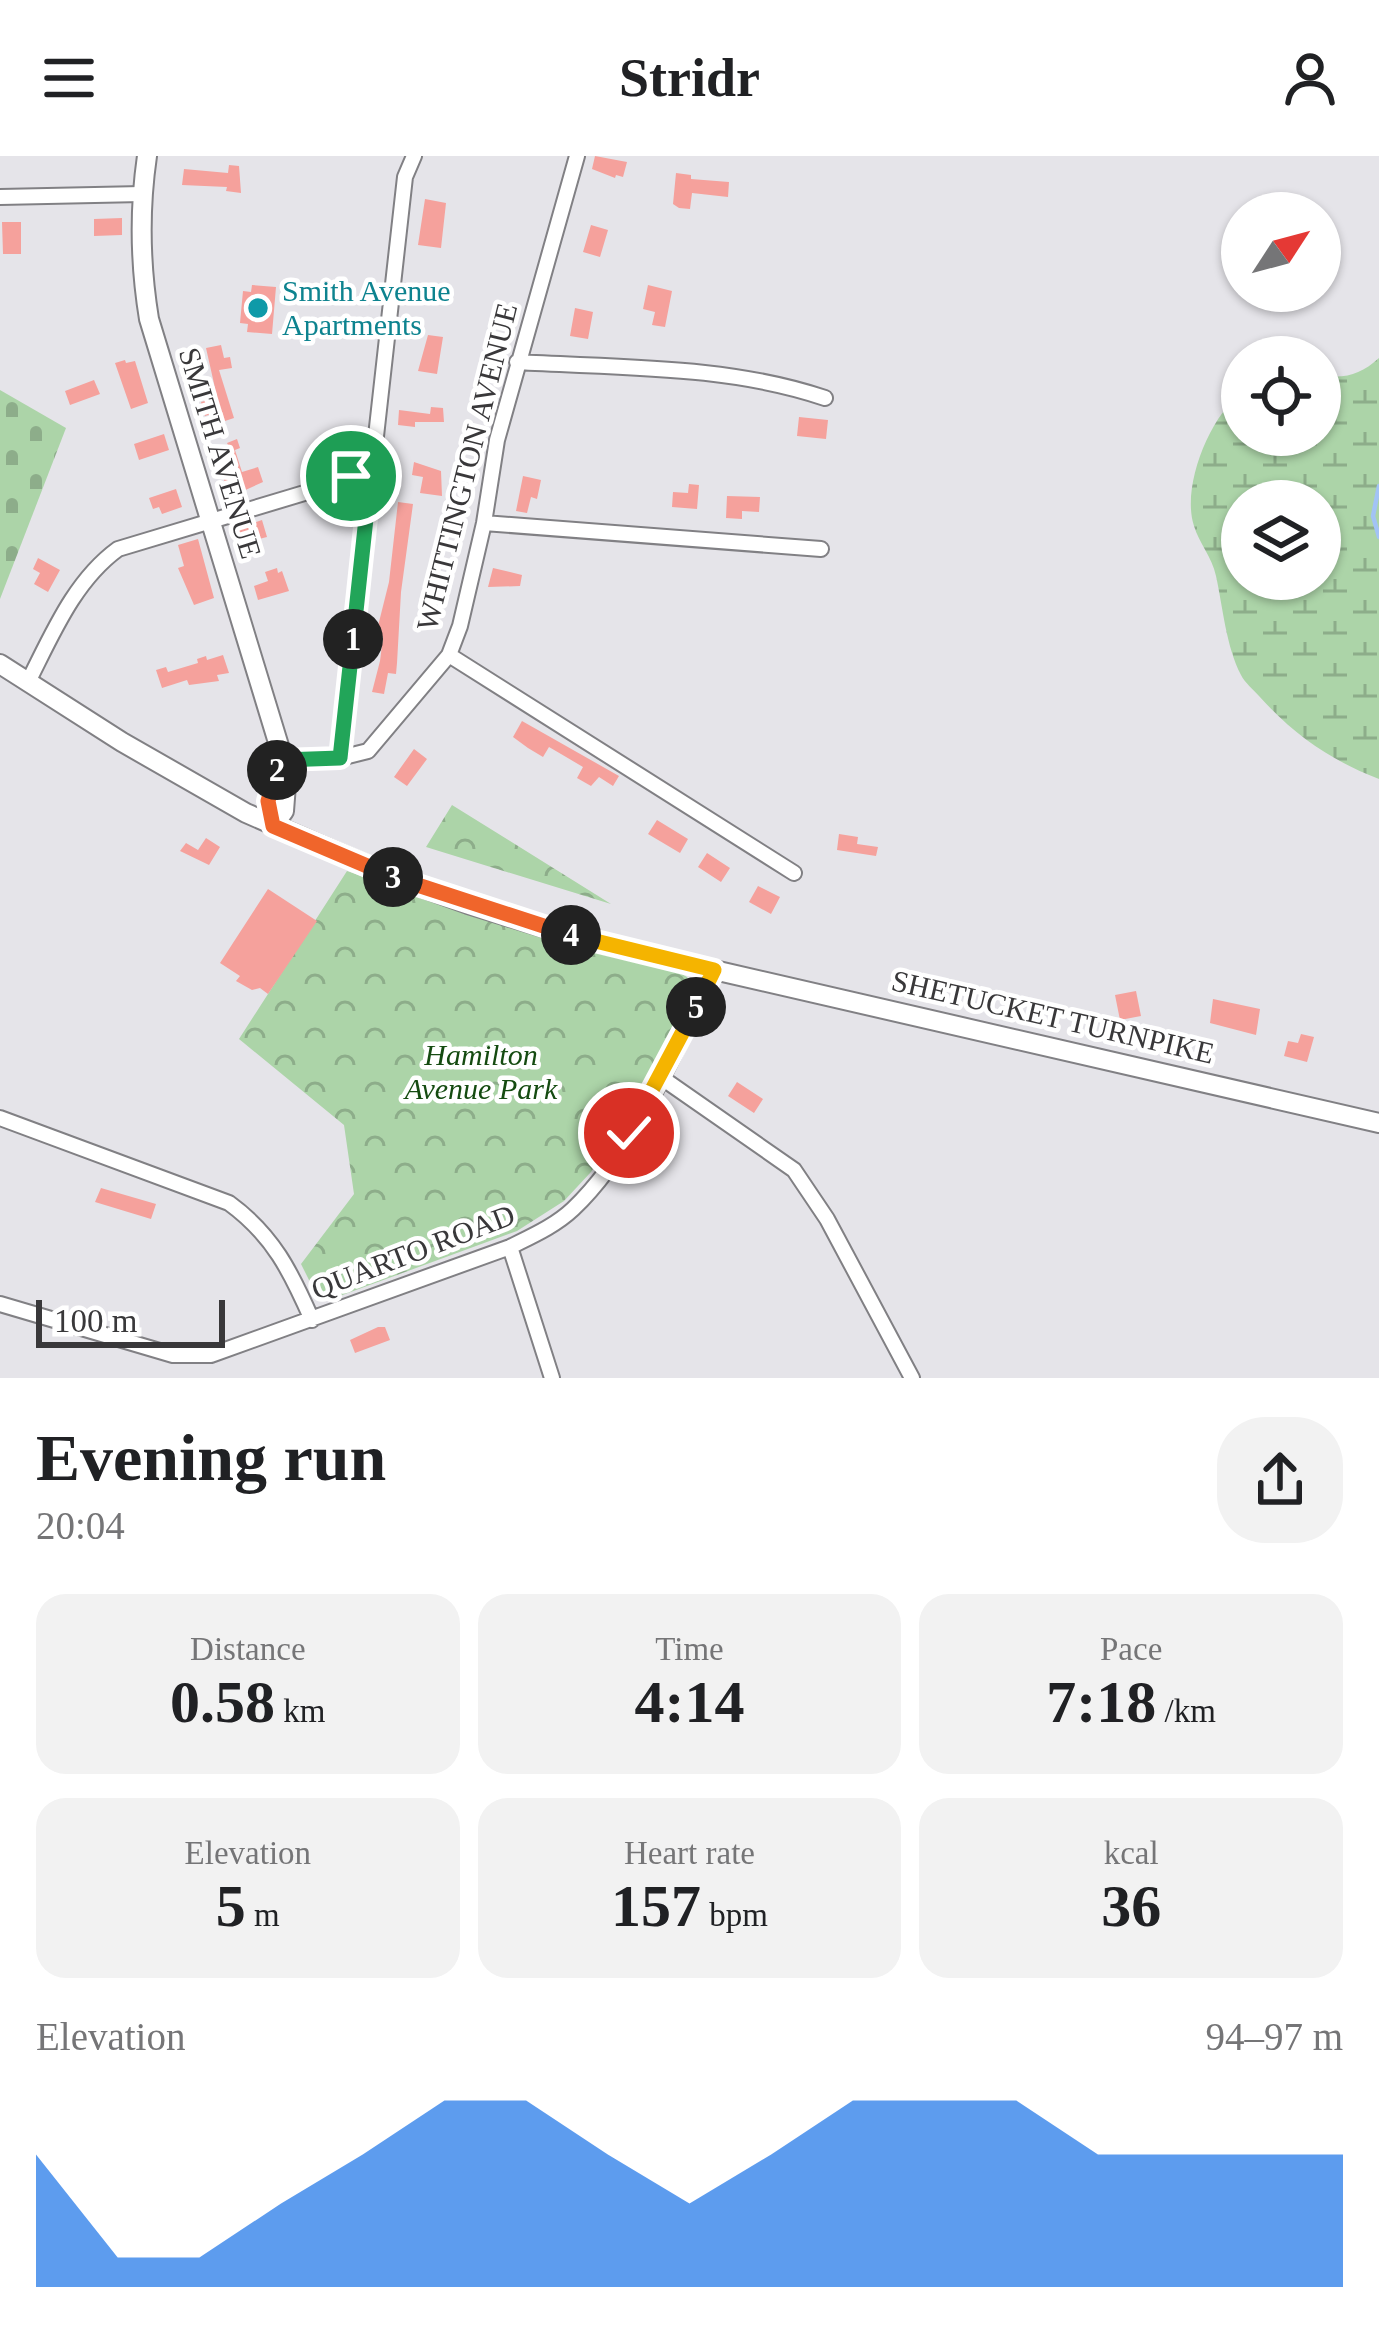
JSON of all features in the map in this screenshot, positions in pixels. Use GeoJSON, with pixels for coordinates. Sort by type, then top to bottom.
{"type":"FeatureCollection","features":[{"type":"Feature","properties":{"kind":"main road","name":"SMITH AVENUE"},"geometry":{"type":"LineString","coordinates":[[147,156],[141,266],[149,319],[271,713],[288,787],[284,811],[273,826]]}},
{"type":"Feature","properties":{"kind":"main road","name":"SHETUCKET TURNPIKE"},"geometry":{"type":"LineString","coordinates":[[0,664],[181,778],[273,826],[485,910],[714,970],[1379,1123]]}},
{"type":"Feature","properties":{"kind":"street"},"geometry":{"type":"LineString","coordinates":[[282,760],[340,758],[404,177],[414,156]]}},
{"type":"Feature","properties":{"kind":"street","name":"WHITTINGTON AVENUE"},"geometry":{"type":"LineString","coordinates":[[340,758],[368,752],[449,655],[484,523],[497,440],[517,362],[577,156]]}},
{"type":"Feature","properties":{"kind":"street"},"geometry":{"type":"LineString","coordinates":[[0,197],[142,194]]}},
{"type":"Feature","properties":{"kind":"street"},"geometry":{"type":"LineString","coordinates":[[517,362],[718,375],[787,385],[825,398]]}},
{"type":"Feature","properties":{"kind":"street"},"geometry":{"type":"LineString","coordinates":[[28,682],[97,564],[118,549],[371,472]]}},
{"type":"Feature","properties":{"kind":"street"},"geometry":{"type":"LineString","coordinates":[[484,523],[820,549]]}},
{"type":"Feature","properties":{"kind":"street"},"geometry":{"type":"LineString","coordinates":[[449,655],[794,874]]}},
{"type":"Feature","properties":{"kind":"street","name":"QUARTO ROAD"},"geometry":{"type":"LineString","coordinates":[[0,1304],[173,1354],[211,1355],[510,1247],[573,1209],[629,1133],[662,1078],[714,970]]}},
{"type":"Feature","properties":{"kind":"street"},"geometry":{"type":"LineString","coordinates":[[662,1078],[794,1170],[827,1219],[912,1378]]}},
{"type":"Feature","properties":{"kind":"street"},"geometry":{"type":"LineString","coordinates":[[0,1118],[230,1203],[257,1224],[283,1255],[313,1320]]}},
{"type":"Feature","properties":{"kind":"street"},"geometry":{"type":"LineString","coordinates":[[510,1247],[552,1378]]}},
{"type":"Feature","properties":{"kind":"green space"},"geometry":{"type":"Polygon","coordinates":[[[1379,358],[1379,779],[1344,764],[1299,734],[1243,678],[1228,639],[1214,569],[1191,510],[1201,453],[1221,415],[1221,456],[1341,456],[1341,375],[1359,372],[1379,358]]]}},
{"type":"Feature","properties":{"kind":"green space"},"geometry":{"type":"Polygon","coordinates":[[[0,390],[66,428],[0,599],[0,390]]]}},
{"type":"Feature","properties":{"kind":"green space"},"geometry":{"type":"Polygon","coordinates":[[[452,805],[611,904],[426,847],[452,805]]]}},
{"type":"Feature","properties":{"kind":"green space","name":"Hamilton Avenue Park"},"geometry":{"type":"Polygon","coordinates":[[[347,871],[517,930],[677,971],[687,977],[692,989],[656,1072],[591,1172],[564,1201],[517,1231],[337,1297],[314,1290],[301,1264],[354,1194],[344,1125],[239,1039],[347,871]]]}},
{"type":"Feature","properties":{"kind":"building"},"geometry":{"type":"Polygon","coordinates":[[[595,156],[627,162],[623,177],[592,169],[595,156]]]}},
{"type":"Feature","properties":{"kind":"building"},"geometry":{"type":"Polygon","coordinates":[[[229,165],[239,166],[241,193],[226,191],[227,187],[182,185],[184,169],[228,173],[229,165]]]}},
{"type":"Feature","properties":{"kind":"building"},"geometry":{"type":"Polygon","coordinates":[[[676,173],[729,182],[728,197],[692,193],[690,209],[679,208],[673,204],[676,173]]]}},
{"type":"Feature","properties":{"kind":"building"},"geometry":{"type":"Polygon","coordinates":[[[425,199],[446,203],[441,248],[418,245],[425,199]]]}},
{"type":"Feature","properties":{"kind":"building"},"geometry":{"type":"Polygon","coordinates":[[[122,218],[122,235],[94,236],[94,219],[122,218]]]}},
{"type":"Feature","properties":{"kind":"building"},"geometry":{"type":"Polygon","coordinates":[[[2,222],[21,222],[21,254],[3,254],[2,222]]]}},
{"type":"Feature","properties":{"kind":"building"},"geometry":{"type":"Polygon","coordinates":[[[591,225],[608,230],[600,257],[583,252],[591,225]]]}},
{"type":"Feature","properties":{"kind":"building","name":"Smith Avenue Apartments"},"geometry":{"type":"Polygon","coordinates":[[[252,285],[276,287],[272,334],[247,332],[248,324],[240,323],[243,291],[251,292],[252,285]]]}},
{"type":"Feature","properties":{"kind":"building"},"geometry":{"type":"Polygon","coordinates":[[[648,285],[672,291],[665,327],[652,325],[655,312],[643,309],[648,285]]]}},
{"type":"Feature","properties":{"kind":"building"},"geometry":{"type":"Polygon","coordinates":[[[575,308],[593,312],[588,339],[570,336],[575,308]]]}},
{"type":"Feature","properties":{"kind":"building"},"geometry":{"type":"Polygon","coordinates":[[[428,335],[443,337],[437,374],[418,371],[428,335]]]}},
{"type":"Feature","properties":{"kind":"building"},"geometry":{"type":"Polygon","coordinates":[[[221,345],[232,368],[219,370],[234,418],[222,422],[219,412],[205,416],[201,402],[212,399],[209,390],[215,388],[206,348],[221,345]]]}},
{"type":"Feature","properties":{"kind":"building"},"geometry":{"type":"Polygon","coordinates":[[[135,361],[148,403],[131,409],[115,363],[135,361]]]}},
{"type":"Feature","properties":{"kind":"building"},"geometry":{"type":"Polygon","coordinates":[[[94,380],[100,394],[70,405],[65,391],[94,380]]]}},
{"type":"Feature","properties":{"kind":"building"},"geometry":{"type":"Polygon","coordinates":[[[431,407],[443,408],[444,422],[398,425],[399,410],[430,414],[431,407]]]}},
{"type":"Feature","properties":{"kind":"building"},"geometry":{"type":"Polygon","coordinates":[[[799,417],[828,420],[826,439],[797,436],[799,417]]]}},
{"type":"Feature","properties":{"kind":"building"},"geometry":{"type":"Polygon","coordinates":[[[164,434],[169,450],[139,460],[134,444],[164,434]]]}},
{"type":"Feature","properties":{"kind":"building"},"geometry":{"type":"Polygon","coordinates":[[[237,439],[240,448],[235,450],[242,472],[258,467],[263,482],[230,497],[215,454],[230,449],[227,443],[237,439]]]}},
{"type":"Feature","properties":{"kind":"building"},"geometry":{"type":"Polygon","coordinates":[[[414,462],[441,471],[442,496],[420,493],[423,477],[412,475],[414,462]]]}},
{"type":"Feature","properties":{"kind":"building"},"geometry":{"type":"Polygon","coordinates":[[[523,476],[541,480],[537,499],[531,497],[527,513],[516,511],[523,476]]]}},
{"type":"Feature","properties":{"kind":"building"},"geometry":{"type":"Polygon","coordinates":[[[689,484],[699,485],[697,509],[672,507],[673,492],[688,493],[689,484]]]}},
{"type":"Feature","properties":{"kind":"building"},"geometry":{"type":"Polygon","coordinates":[[[176,489],[182,507],[162,514],[159,507],[153,509],[149,498],[176,489]]]}},
{"type":"Feature","properties":{"kind":"building"},"geometry":{"type":"Polygon","coordinates":[[[727,496],[760,497],[759,512],[742,511],[742,519],[726,518],[727,496]]]}},
{"type":"Feature","properties":{"kind":"building"},"geometry":{"type":"Polygon","coordinates":[[[398,502],[413,504],[396,674],[388,673],[384,694],[372,692],[380,661],[383,637],[377,636],[378,626],[389,582],[398,502]]]}},
{"type":"Feature","properties":{"kind":"building"},"geometry":{"type":"Polygon","coordinates":[[[262,520],[267,537],[240,544],[235,529],[262,520]]]}},
{"type":"Feature","properties":{"kind":"building"},"geometry":{"type":"Polygon","coordinates":[[[198,539],[214,598],[194,605],[178,568],[184,566],[178,545],[198,539]]]}},
{"type":"Feature","properties":{"kind":"building"},"geometry":{"type":"Polygon","coordinates":[[[38,558],[60,570],[48,592],[34,584],[40,573],[33,569],[38,558]]]}},
{"type":"Feature","properties":{"kind":"building"},"geometry":{"type":"Polygon","coordinates":[[[277,568],[289,591],[258,600],[254,586],[268,581],[265,572],[277,568]]]}},
{"type":"Feature","properties":{"kind":"building"},"geometry":{"type":"Polygon","coordinates":[[[493,568],[522,575],[520,586],[488,587],[493,568]]]}},
{"type":"Feature","properties":{"kind":"building"},"geometry":{"type":"Polygon","coordinates":[[[223,655],[229,673],[217,675],[219,681],[189,685],[187,680],[162,688],[156,670],[166,667],[168,672],[206,656],[207,660],[223,655]]]}},
{"type":"Feature","properties":{"kind":"building"},"geometry":{"type":"Polygon","coordinates":[[[522,721],[619,776],[613,786],[599,777],[591,786],[577,778],[583,767],[549,747],[543,757],[528,748],[513,737],[522,721]]]}},
{"type":"Feature","properties":{"kind":"building"},"geometry":{"type":"Polygon","coordinates":[[[414,749],[427,759],[407,786],[394,777],[414,749]]]}},
{"type":"Feature","properties":{"kind":"building"},"geometry":{"type":"Polygon","coordinates":[[[657,820],[688,839],[680,853],[648,834],[657,820]]]}},
{"type":"Feature","properties":{"kind":"building"},"geometry":{"type":"Polygon","coordinates":[[[839,834],[858,837],[857,844],[878,847],[876,856],[837,850],[839,834]]]}},
{"type":"Feature","properties":{"kind":"building"},"geometry":{"type":"Polygon","coordinates":[[[206,838],[220,847],[209,865],[180,851],[186,843],[198,850],[206,838]]]}},
{"type":"Feature","properties":{"kind":"building"},"geometry":{"type":"Polygon","coordinates":[[[707,853],[730,868],[721,882],[698,867],[707,853]]]}},
{"type":"Feature","properties":{"kind":"building"},"geometry":{"type":"Polygon","coordinates":[[[758,886],[780,897],[771,914],[749,902],[758,886]]]}},
{"type":"Feature","properties":{"kind":"building"},"geometry":{"type":"Polygon","coordinates":[[[268,889],[317,921],[268,994],[236,981],[240,976],[220,963],[268,889]]]}},
{"type":"Feature","properties":{"kind":"building"},"geometry":{"type":"Polygon","coordinates":[[[1136,991],[1141,1016],[1120,1020],[1115,995],[1136,991]]]}},
{"type":"Feature","properties":{"kind":"building"},"geometry":{"type":"Polygon","coordinates":[[[1213,999],[1260,1009],[1256,1035],[1210,1023],[1213,999]]]}},
{"type":"Feature","properties":{"kind":"building"},"geometry":{"type":"Polygon","coordinates":[[[1301,1034],[1314,1037],[1307,1062],[1284,1056],[1288,1041],[1298,1043],[1301,1034]]]}},
{"type":"Feature","properties":{"kind":"building"},"geometry":{"type":"Polygon","coordinates":[[[737,1082],[763,1099],[754,1113],[728,1096],[737,1082]]]}},
{"type":"Feature","properties":{"kind":"building"},"geometry":{"type":"Polygon","coordinates":[[[101,1188],[156,1204],[151,1219],[95,1202],[101,1188]]]}},
{"type":"Feature","properties":{"kind":"building"},"geometry":{"type":"Polygon","coordinates":[[[385,1327],[390,1340],[355,1353],[350,1340],[385,1327]]]}},
{"type":"Feature","properties":{"kind":"waterway"},"geometry":{"type":"LineString","coordinates":[[1379,486],[1373,516],[1379,537]]}},
{"type":"Feature","properties":{"kind":"place","name":"Smith Avenue Apartments"},"geometry":{"type":"Point","coordinates":[258,308]}},
{"type":"Feature","properties":{"kind":"route"},"geometry":{"type":"LineString","coordinates":[[351,476],[371,472],[340,758],[282,760],[268,801],[269,817],[273,826],[468,904],[572,936],[714,970],[662,1078],[629,1133]]}}]}
